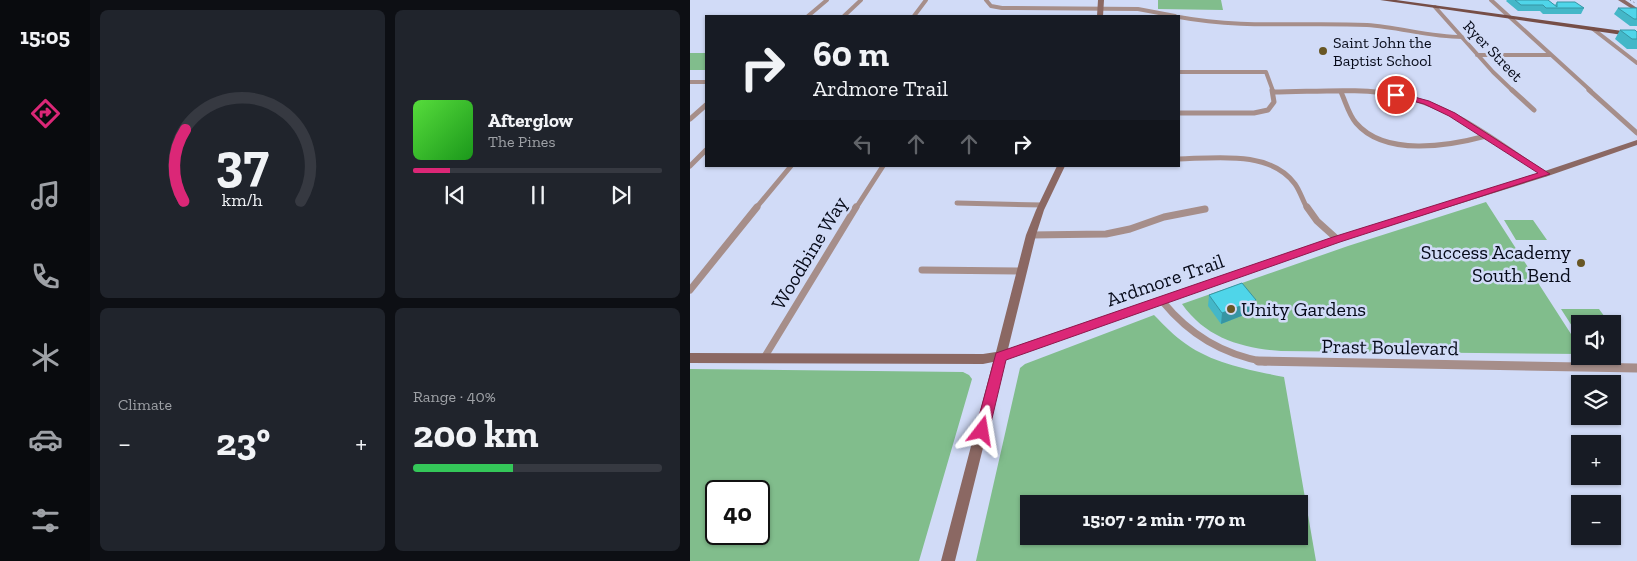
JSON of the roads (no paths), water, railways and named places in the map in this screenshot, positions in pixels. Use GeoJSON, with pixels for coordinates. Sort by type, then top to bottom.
{"type":"FeatureCollection","features":[{"type":"Feature","properties":{"kind":"main road"},"geometry":{"type":"LineString","coordinates":[[1383,0],[1637,35]]}},
{"type":"Feature","properties":{"kind":"street"},"geometry":{"type":"LineString","coordinates":[[809,15],[827,0]]}},
{"type":"Feature","properties":{"kind":"street"},"geometry":{"type":"LineString","coordinates":[[845,15],[861,0]]}},
{"type":"Feature","properties":{"kind":"street"},"geometry":{"type":"LineString","coordinates":[[915,15],[926,0]]}},
{"type":"Feature","properties":{"kind":"street"},"geometry":{"type":"LineString","coordinates":[[986,0],[991,6],[1006,8],[1144,10],[1168,15]]}},
{"type":"Feature","properties":{"kind":"street"},"geometry":{"type":"LineString","coordinates":[[1100,15],[1101,0]]}},
{"type":"Feature","properties":{"kind":"street"},"geometry":{"type":"LineString","coordinates":[[1492,0],[1637,133]]}},
{"type":"Feature","properties":{"kind":"street"},"geometry":{"type":"LineString","coordinates":[[1621,0],[1637,10]]}},
{"type":"Feature","properties":{"kind":"street","name":"Ryer Street"},"geometry":{"type":"LineString","coordinates":[[1435,7],[1493,72],[1534,110]]}},
{"type":"Feature","properties":{"kind":"street"},"geometry":{"type":"LineString","coordinates":[[1180,18],[1220,25],[1369,26],[1430,36],[1462,37]]}},
{"type":"Feature","properties":{"kind":"street"},"geometry":{"type":"LineString","coordinates":[[1593,29],[1637,62]]}},
{"type":"Feature","properties":{"kind":"street"},"geometry":{"type":"LineString","coordinates":[[1477,55],[1551,55]]}},
{"type":"Feature","properties":{"kind":"street"},"geometry":{"type":"LineString","coordinates":[[1180,72],[1266,72],[1273,92],[1274,102],[1273,106],[1260,112],[1180,113]]}},
{"type":"Feature","properties":{"kind":"street"},"geometry":{"type":"LineString","coordinates":[[690,82],[705,82]]}},
{"type":"Feature","properties":{"kind":"street"},"geometry":{"type":"LineString","coordinates":[[1273,92],[1388,94],[1426,103],[1452,114],[1545,174]]}},
{"type":"Feature","properties":{"kind":"street"},"geometry":{"type":"LineString","coordinates":[[1341,92],[1357,125],[1367,133],[1380,139],[1406,145],[1436,147],[1486,136]]}},
{"type":"Feature","properties":{"kind":"street"},"geometry":{"type":"LineString","coordinates":[[690,119],[705,106]]}},
{"type":"Feature","properties":{"kind":"street","name":"Ardmore Trail"},"geometry":{"type":"LineString","coordinates":[[690,358],[945,359],[1001,356],[1336,239],[1545,174],[1637,142]]}},
{"type":"Feature","properties":{"kind":"street"},"geometry":{"type":"LineString","coordinates":[[690,166],[705,151]]}},
{"type":"Feature","properties":{"kind":"street"},"geometry":{"type":"LineString","coordinates":[[1180,158],[1250,160],[1276,168],[1293,182],[1311,215],[1336,239]]}},
{"type":"Feature","properties":{"kind":"street"},"geometry":{"type":"LineString","coordinates":[[690,290],[790,167]]}},
{"type":"Feature","properties":{"kind":"street","name":"Woodbine Way"},"geometry":{"type":"LineString","coordinates":[[764,358],[882,167]]}},
{"type":"Feature","properties":{"kind":"street"},"geometry":{"type":"LineString","coordinates":[[948,561],[1031,234],[1042,205],[1061,167]]}},
{"type":"Feature","properties":{"kind":"street"},"geometry":{"type":"LineString","coordinates":[[957,203],[1042,205]]}},
{"type":"Feature","properties":{"kind":"street"},"geometry":{"type":"LineString","coordinates":[[1031,234],[1106,234],[1130,229],[1164,217],[1204,209]]}},
{"type":"Feature","properties":{"kind":"street"},"geometry":{"type":"LineString","coordinates":[[922,270],[1021,270]]}},
{"type":"Feature","properties":{"kind":"street","name":"Prast Boulevard"},"geometry":{"type":"LineString","coordinates":[[1162,301],[1181,324],[1200,339],[1240,357],[1266,362],[1637,368]]}},
{"type":"Feature","properties":{"kind":"railway"},"geometry":{"type":"LineString","coordinates":[[1630,0],[1637,4]]}},
{"type":"Feature","properties":{"kind":"place","name":"Saint John the Baptist School"},"geometry":{"type":"Point","coordinates":[1323,51]}},
{"type":"Feature","properties":{"kind":"place","name":"Success Academy South Bend"},"geometry":{"type":"Point","coordinates":[1581,263]}},
{"type":"Feature","properties":{"kind":"place","name":"Unity Gardens"},"geometry":{"type":"Point","coordinates":[1231,309]}}]}
